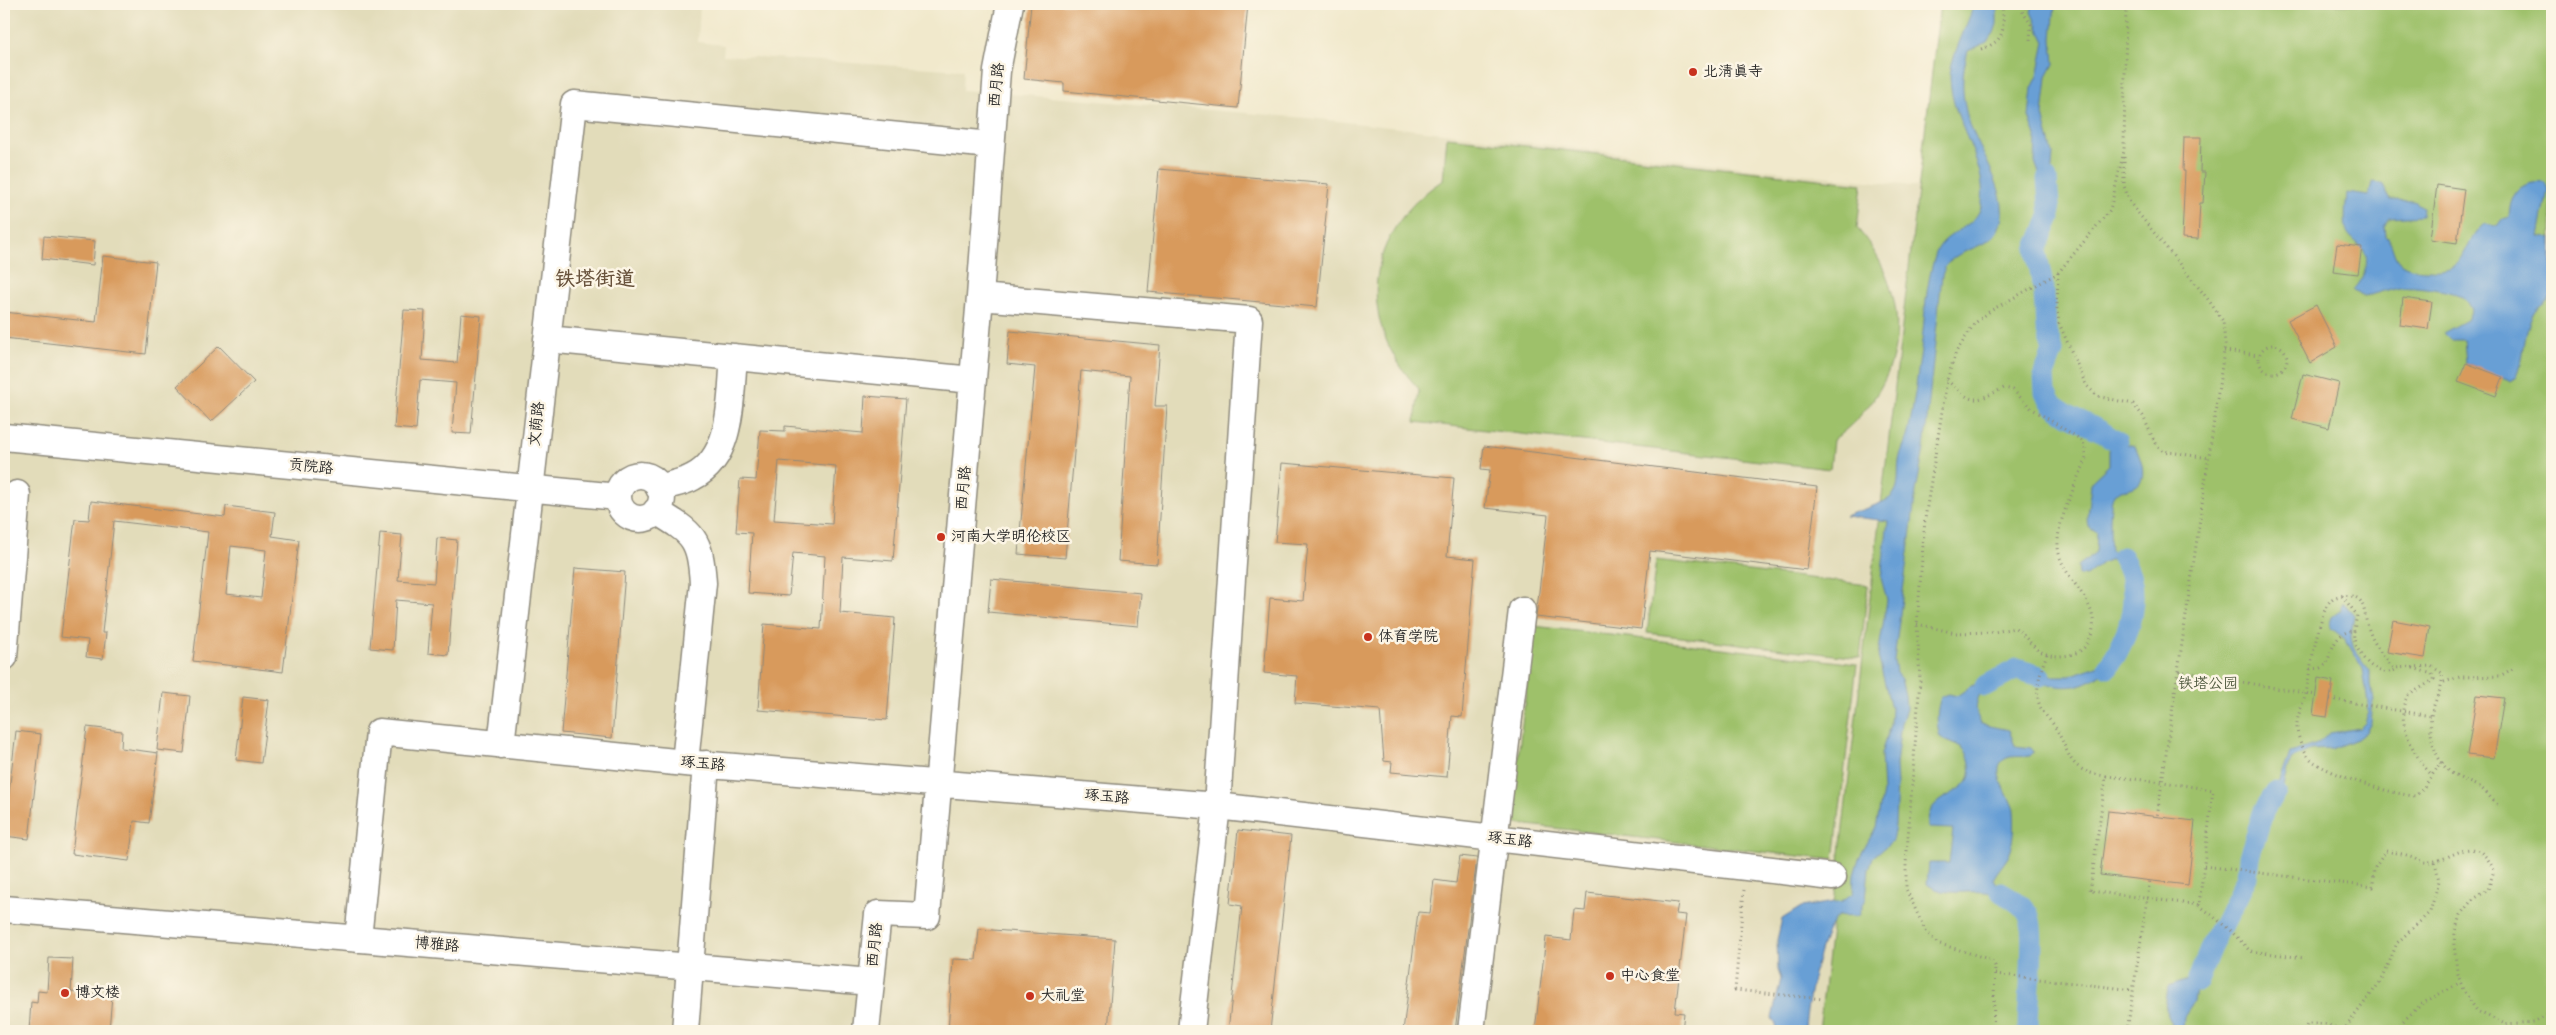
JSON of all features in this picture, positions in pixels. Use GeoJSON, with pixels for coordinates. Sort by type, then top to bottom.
{"type":"FeatureCollection","features":[{"type":"Feature","properties":{"kind":"street","name":"西月路"},"geometry":{"type":"LineString","coordinates":[[871,982],[878,914],[927,916],[974,380],[997,71],[1010,4]]}},
{"type":"Feature","properties":{"kind":"street","name":"文荫路"},"geometry":{"type":"LineString","coordinates":[[501,744],[574,104],[991,145]]}},
{"type":"Feature","properties":{"kind":"street"},"geometry":{"type":"LineString","coordinates":[[980,297],[1249,320],[1217,806],[1191,1031]]}},
{"type":"Feature","properties":{"kind":"street"},"geometry":{"type":"LineString","coordinates":[[547,339],[974,380]]}},
{"type":"Feature","properties":{"kind":"street"},"geometry":{"type":"LineString","coordinates":[[685,1031],[690,967],[695,764],[703,583],[701,556],[695,540],[658,499],[648,477],[632,476],[621,486],[618,496],[621,508],[630,517],[644,519],[658,499],[712,464],[722,445],[728,417],[734,357]]}},
{"type":"Feature","properties":{"kind":"street","name":"贡院路"},"geometry":{"type":"LineString","coordinates":[[4,437],[618,496]]}},
{"type":"Feature","properties":{"kind":"street"},"geometry":{"type":"LineString","coordinates":[[4,657],[17,494]]}},
{"type":"Feature","properties":{"kind":"street"},"geometry":{"type":"LineString","coordinates":[[1470,1031],[1522,610]]}},
{"type":"Feature","properties":{"kind":"street","name":"琢玉路"},"geometry":{"type":"LineString","coordinates":[[358,939],[379,732],[695,764],[1217,806],[1833,877]]}},
{"type":"Feature","properties":{"kind":"street","name":"博雅路"},"geometry":{"type":"LineString","coordinates":[[4,909],[871,982]]}},
{"type":"Feature","properties":{"kind":"street"},"geometry":{"type":"LineString","coordinates":[[866,1031],[871,982]]}},
{"type":"Feature","properties":{"kind":"path"},"geometry":{"type":"LineString","coordinates":[[1981,49],[1990,46],[1999,39],[2004,30],[2002,4]]}},
{"type":"Feature","properties":{"kind":"path"},"geometry":{"type":"LineString","coordinates":[[2028,4],[2022,11],[2031,24],[2030,41]]}},
{"type":"Feature","properties":{"kind":"path"},"geometry":{"type":"LineString","coordinates":[[2126,4],[2124,186],[2130,204],[2207,298],[2223,321],[2224,352],[2158,817]]}},
{"type":"Feature","properties":{"kind":"path"},"geometry":{"type":"LineString","coordinates":[[1993,1031],[1995,974],[1992,960],[1937,943],[1925,930],[1906,889],[1906,864],[1920,680],[1917,624],[1925,519],[1947,380],[1956,352],[1974,324],[1990,311],[2017,298],[2031,287],[2049,280],[2058,273],[2110,210],[2124,151]]}},
{"type":"Feature","properties":{"kind":"path"},"geometry":{"type":"LineString","coordinates":[[2058,273],[2057,309],[2060,323],[2086,385],[2097,396],[2133,404],[2143,416],[2155,443],[2162,451],[2209,458]]}},
{"type":"Feature","properties":{"kind":"path"},"geometry":{"type":"LineString","coordinates":[[2277,345],[2287,354],[2286,364],[2280,371],[2271,372],[2263,368],[2259,355],[2264,348],[2277,345]]}},
{"type":"Feature","properties":{"kind":"path"},"geometry":{"type":"LineString","coordinates":[[2224,352],[2259,355]]}},
{"type":"Feature","properties":{"kind":"path"},"geometry":{"type":"LineString","coordinates":[[1917,624],[1955,632],[1994,632],[2015,628],[2025,635],[2036,649],[2053,656],[2070,656],[2083,650],[2090,639],[2095,625],[2092,612],[2063,567],[2058,547],[2064,510],[2084,465],[2086,455],[2083,441],[2031,408],[2013,390],[2004,388],[1984,399],[1974,400],[1963,394],[1947,380]]}},
{"type":"Feature","properties":{"kind":"path"},"geometry":{"type":"LineString","coordinates":[[2341,595],[2357,615],[2354,637],[2360,654],[2374,669],[2382,672],[2394,671],[2399,668]]}},
{"type":"Feature","properties":{"kind":"path"},"geometry":{"type":"LineString","coordinates":[[2443,762],[2431,774],[2424,789],[2414,796],[2394,794],[2333,771],[2314,762],[2307,754],[2297,730],[2299,713],[2306,693],[2321,620],[2330,600],[2341,595],[2356,597],[2362,602],[2368,627],[2382,656],[2394,668],[2431,666],[2442,673],[2444,682],[2431,716],[2431,734],[2435,752],[2443,762],[2449,771],[2484,790],[2499,806]]}},
{"type":"Feature","properties":{"kind":"path"},"geometry":{"type":"LineString","coordinates":[[2310,669],[2320,668],[2327,664],[2332,648],[2338,638],[2349,630],[2355,631]]}},
{"type":"Feature","properties":{"kind":"path"},"geometry":{"type":"LineString","coordinates":[[2047,654],[2038,684],[2038,700],[2044,717],[2052,724],[2071,761],[2093,775],[2163,782],[2213,790],[2199,905]]}},
{"type":"Feature","properties":{"kind":"path"},"geometry":{"type":"LineString","coordinates":[[2410,668],[2432,674],[2434,679],[2420,690],[2410,694],[2405,700],[2404,712],[2407,734],[2420,762],[2431,774]]}},
{"type":"Feature","properties":{"kind":"path"},"geometry":{"type":"LineString","coordinates":[[2444,682],[2460,677],[2500,676],[2514,668]]}},
{"type":"Feature","properties":{"kind":"path"},"geometry":{"type":"LineString","coordinates":[[2179,671],[2316,695]]}},
{"type":"Feature","properties":{"kind":"path"},"geometry":{"type":"LineString","coordinates":[[2330,699],[2431,716]]}},
{"type":"Feature","properties":{"kind":"path"},"geometry":{"type":"LineString","coordinates":[[2106,776],[2090,890],[2199,905],[2230,930],[2250,951],[2272,956],[2304,958]]}},
{"type":"Feature","properties":{"kind":"path"},"geometry":{"type":"LineString","coordinates":[[2552,790],[2552,818]]}},
{"type":"Feature","properties":{"kind":"path"},"geometry":{"type":"LineString","coordinates":[[2204,866],[2373,887],[2374,869],[2386,851],[2415,857],[2425,863],[2442,860],[2459,850],[2475,850],[2489,859],[2494,870],[2488,890],[2472,900],[2460,915],[2454,944],[2461,982],[2477,1011],[2505,1024],[2533,1022],[2552,1011]]}},
{"type":"Feature","properties":{"kind":"path"},"geometry":{"type":"LineString","coordinates":[[2305,1031],[2307,1024],[2326,1024],[2344,1031],[2383,978],[2397,943],[2430,912],[2439,882],[2435,861]]}},
{"type":"Feature","properties":{"kind":"path"},"geometry":{"type":"LineString","coordinates":[[1746,867],[1735,990],[1823,999]]}},
{"type":"Feature","properties":{"kind":"path"},"geometry":{"type":"LineString","coordinates":[[2128,1031],[2150,880]]}},
{"type":"Feature","properties":{"kind":"path"},"geometry":{"type":"LineString","coordinates":[[1995,974],[2134,990]]}},
{"type":"Feature","properties":{"kind":"path"},"geometry":{"type":"LineString","coordinates":[[2392,1031],[2423,1003],[2461,982]]}},
{"type":"Feature","properties":{"kind":"shaded area","name":"河南大学明伦校区"},"geometry":{"type":"Polygon","coordinates":[[[4,4],[700,4],[698,42],[724,45],[723,55],[963,70],[962,90],[1319,119],[1920,187],[1819,1031],[1108,1031],[1114,939],[979,929],[976,960],[953,959],[948,1031],[4,1031],[4,4]]]}},
{"type":"Feature","properties":{"kind":"green space","name":"铁塔公园"},"geometry":{"type":"Polygon","coordinates":[[[1940,4],[2552,4],[2552,1031],[1819,1031],[1940,4]]]}},
{"type":"Feature","properties":{"kind":"green space"},"geometry":{"type":"Polygon","coordinates":[[[1447,137],[1862,184],[1857,228],[1876,255],[1889,283],[1896,312],[1896,340],[1890,367],[1877,393],[1858,418],[1833,440],[1830,469],[1415,422],[1419,389],[1398,363],[1384,335],[1377,307],[1377,278],[1384,251],[1397,225],[1417,201],[1443,180],[1447,137]]]}},
{"type":"Feature","properties":{"kind":"green space"},"geometry":{"type":"Polygon","coordinates":[[[1656,560],[1868,585],[1860,658],[1647,633],[1656,560]]]}},
{"type":"Feature","properties":{"kind":"green space"},"geometry":{"type":"Polygon","coordinates":[[[1534,626],[1857,664],[1834,860],[1510,823],[1534,626]]]}},
{"type":"Feature","properties":{"kind":"water"},"geometry":{"type":"Polygon","coordinates":[[[1974,4],[1997,4],[1997,24],[1994,33],[1987,42],[1968,51],[1963,73],[1963,95],[1970,124],[2001,198],[2002,212],[2000,225],[1996,233],[1984,243],[1955,257],[1946,265],[1942,275],[1924,449],[1916,491],[1894,660],[1896,673],[1901,679],[1905,695],[1906,709],[1901,723],[1896,765],[1895,826],[1892,841],[1873,857],[1869,869],[1866,898],[1859,916],[1839,916],[1832,922],[1826,935],[1815,969],[1805,1031],[1774,1031],[1776,1025],[1772,1018],[1781,979],[1778,970],[1777,940],[1782,919],[1801,907],[1842,901],[1853,893],[1854,875],[1859,858],[1876,827],[1883,792],[1881,754],[1890,725],[1891,708],[1878,656],[1887,600],[1881,578],[1888,521],[1845,516],[1887,500],[1896,489],[1898,466],[1908,433],[1914,402],[1927,289],[1932,265],[1940,245],[1975,218],[1982,202],[1982,186],[1979,171],[1957,111],[1950,79],[1952,62],[1974,4]]]}},
{"type":"Feature","properties":{"kind":"water"},"geometry":{"type":"Polygon","coordinates":[[[2033,4],[2055,4],[2052,39],[2054,64],[2047,77],[2043,115],[2053,154],[2052,169],[2047,179],[2040,176],[2035,162],[2036,136],[2029,117],[2032,88],[2038,76],[2045,42],[2031,12],[2033,4]]]}},
{"type":"Feature","properties":{"kind":"water"},"geometry":{"type":"Polygon","coordinates":[[[2372,182],[2382,183],[2391,200],[2414,201],[2423,207],[2422,216],[2390,218],[2384,226],[2385,236],[2399,262],[2409,267],[2429,270],[2442,270],[2458,262],[2471,240],[2484,224],[2497,226],[2502,219],[2509,217],[2514,195],[2518,190],[2529,184],[2545,183],[2548,191],[2539,236],[2552,237],[2552,296],[2534,312],[2530,320],[2516,378],[2509,381],[2466,363],[2464,340],[2450,340],[2443,333],[2467,320],[2472,310],[2468,302],[2462,297],[2447,292],[2418,287],[2401,287],[2362,296],[2353,290],[2366,268],[2367,262],[2364,251],[2347,231],[2345,215],[2347,193],[2369,196],[2372,182]]]}},
{"type":"Feature","properties":{"kind":"water"},"geometry":{"type":"Polygon","coordinates":[[[2117,442],[2135,446],[2143,474],[2139,484],[2118,492],[2113,497],[2110,523],[2111,551],[2122,557],[2119,563],[2111,559],[2102,563],[2086,576],[2079,575],[2078,566],[2096,552],[2097,532],[2088,526],[2087,522],[2091,482],[2109,465],[2109,446],[2117,442]]]}},
{"type":"Feature","properties":{"kind":"water"},"geometry":{"type":"Polygon","coordinates":[[[2343,602],[2354,615],[2351,637],[2354,649],[2370,671],[2373,700],[2371,723],[2366,732],[2357,739],[2332,749],[2310,750],[2291,759],[2284,786],[2276,792],[2290,753],[2317,744],[2330,733],[2360,728],[2365,723],[2369,711],[2363,669],[2345,639],[2331,628],[2330,623],[2332,617],[2341,610],[2343,602]]]}},
{"type":"Feature","properties":{"kind":"water"},"geometry":{"type":"Polygon","coordinates":[[[2102,664],[2108,667],[2101,674],[2077,686],[2059,686],[2040,681],[2040,676],[2069,676],[2102,664]]]}},
{"type":"Feature","properties":{"kind":"water"},"geometry":{"type":"Polygon","coordinates":[[[1983,682],[1985,686],[1979,695],[1976,709],[1981,724],[2009,730],[2015,746],[2031,748],[2034,752],[2030,756],[2010,757],[2002,761],[1999,767],[1999,774],[2014,811],[2014,822],[2013,841],[2010,852],[1993,879],[2001,892],[1999,895],[1981,892],[1944,891],[1935,889],[1927,884],[1929,863],[1949,863],[1953,829],[1928,828],[1929,815],[1941,799],[1958,790],[1970,776],[1970,761],[1965,750],[1940,737],[1937,722],[1939,705],[1942,696],[1949,694],[1957,696],[1971,686],[1983,682]]]}},
{"type":"Feature","properties":{"kind":"water"},"geometry":{"type":"Polygon","coordinates":[[[2188,980],[2197,982],[2194,1002],[2184,1017],[2183,1031],[2175,1031],[2165,1009],[2168,987],[2188,980]]]}},
{"type":"Feature","properties":{"kind":"building"},"geometry":{"type":"Polygon","coordinates":[[[1031,4],[1248,4],[1238,108],[1064,91],[1064,83],[1024,79],[1031,4]]]}},
{"type":"Feature","properties":{"kind":"building"},"geometry":{"type":"Polygon","coordinates":[[[2184,137],[2201,137],[2200,172],[2205,172],[2203,203],[2200,203],[2198,239],[2182,238],[2185,171],[2183,171],[2184,137]]]}},
{"type":"Feature","properties":{"kind":"building"},"geometry":{"type":"Polygon","coordinates":[[[1159,169],[1329,184],[1317,307],[1148,292],[1159,169]]]}},
{"type":"Feature","properties":{"kind":"building"},"geometry":{"type":"Polygon","coordinates":[[[2437,185],[2464,189],[2457,243],[2430,239],[2437,185]]]}},
{"type":"Feature","properties":{"kind":"building"},"geometry":{"type":"Polygon","coordinates":[[[44,236],[95,241],[93,265],[42,259],[44,236]]]}},
{"type":"Feature","properties":{"kind":"building"},"geometry":{"type":"Polygon","coordinates":[[[2337,244],[2362,247],[2358,274],[2333,271],[2337,244]]]}},
{"type":"Feature","properties":{"kind":"building"},"geometry":{"type":"Polygon","coordinates":[[[103,256],[156,262],[146,354],[4,338],[4,312],[96,322],[103,256]]]}},
{"type":"Feature","properties":{"kind":"building"},"geometry":{"type":"Polygon","coordinates":[[[2403,298],[2432,302],[2428,329],[2400,325],[2403,298]]]}},
{"type":"Feature","properties":{"kind":"building"},"geometry":{"type":"Polygon","coordinates":[[[2316,305],[2337,347],[2310,363],[2288,320],[2316,305]]]}},
{"type":"Feature","properties":{"kind":"building"},"geometry":{"type":"Polygon","coordinates":[[[404,310],[425,311],[422,360],[457,363],[461,314],[481,316],[471,434],[452,433],[456,383],[420,380],[416,430],[394,428],[404,310]]]}},
{"type":"Feature","properties":{"kind":"building"},"geometry":{"type":"Polygon","coordinates":[[[1010,331],[1160,345],[1155,406],[1167,406],[1157,564],[1118,561],[1130,376],[1081,371],[1065,558],[1018,554],[1035,367],[1007,364],[1010,331]]]}},
{"type":"Feature","properties":{"kind":"building"},"geometry":{"type":"Polygon","coordinates":[[[219,346],[254,382],[211,422],[177,386],[219,346]]]}},
{"type":"Feature","properties":{"kind":"building"},"geometry":{"type":"Polygon","coordinates":[[[2466,363],[2503,377],[2496,396],[2458,382],[2466,363]]]}},
{"type":"Feature","properties":{"kind":"building"},"geometry":{"type":"Polygon","coordinates":[[[2303,374],[2339,383],[2329,428],[2292,419],[2303,374]]]}},
{"type":"Feature","properties":{"kind":"building"},"geometry":{"type":"Polygon","coordinates":[[[865,396],[906,399],[893,561],[843,557],[840,613],[895,618],[887,720],[758,710],[764,624],[821,629],[825,556],[793,553],[789,596],[748,593],[752,533],[736,532],[740,479],[756,480],[760,430],[785,431],[785,426],[863,433],[865,396]],[[779,461],[774,520],[832,524],[836,466],[779,461]]]}},
{"type":"Feature","properties":{"kind":"building"},"geometry":{"type":"Polygon","coordinates":[[[1484,446],[1817,487],[1807,570],[1650,551],[1641,629],[1536,617],[1548,515],[1485,508],[1490,470],[1481,469],[1484,446]]]}},
{"type":"Feature","properties":{"kind":"building","name":"体育学院"},"geometry":{"type":"Polygon","coordinates":[[[1282,463],[1454,478],[1447,556],[1475,559],[1462,717],[1452,716],[1447,777],[1391,772],[1392,762],[1384,761],[1380,710],[1295,703],[1297,676],[1264,673],[1270,598],[1303,601],[1308,544],[1275,542],[1282,463]]]}},
{"type":"Feature","properties":{"kind":"building"},"geometry":{"type":"Polygon","coordinates":[[[91,501],[225,517],[226,506],[275,512],[272,536],[299,540],[283,672],[193,661],[208,532],[114,521],[102,633],[106,633],[103,659],[86,657],[88,640],[61,637],[75,519],[89,520],[91,501]],[[231,546],[226,594],[261,598],[266,550],[231,546]]]}},
{"type":"Feature","properties":{"kind":"building"},"geometry":{"type":"Polygon","coordinates":[[[380,533],[402,535],[398,580],[434,583],[437,538],[457,540],[448,655],[428,653],[432,603],[396,600],[393,650],[370,648],[380,533]]]}},
{"type":"Feature","properties":{"kind":"building"},"geometry":{"type":"Polygon","coordinates":[[[575,568],[625,572],[612,738],[561,733],[575,568]]]}},
{"type":"Feature","properties":{"kind":"building"},"geometry":{"type":"Polygon","coordinates":[[[991,579],[1141,593],[1138,626],[988,612],[991,579]]]}},
{"type":"Feature","properties":{"kind":"building"},"geometry":{"type":"Polygon","coordinates":[[[2393,620],[2430,627],[2425,658],[2387,652],[2393,620]]]}},
{"type":"Feature","properties":{"kind":"building"},"geometry":{"type":"Polygon","coordinates":[[[2318,678],[2333,681],[2327,717],[2313,715],[2318,678]]]}},
{"type":"Feature","properties":{"kind":"building"},"geometry":{"type":"Polygon","coordinates":[[[163,693],[190,696],[184,753],[157,750],[163,693]]]}},
{"type":"Feature","properties":{"kind":"building"},"geometry":{"type":"Polygon","coordinates":[[[2477,695],[2504,698],[2494,758],[2467,755],[2477,695]]]}},
{"type":"Feature","properties":{"kind":"building"},"geometry":{"type":"Polygon","coordinates":[[[243,697],[269,700],[261,763],[236,760],[243,697]]]}},
{"type":"Feature","properties":{"kind":"building"},"geometry":{"type":"Polygon","coordinates":[[[87,727],[122,731],[121,748],[158,753],[149,823],[134,821],[129,861],[72,854],[87,727]]]}},
{"type":"Feature","properties":{"kind":"building"},"geometry":{"type":"Polygon","coordinates":[[[16,731],[41,734],[29,839],[4,836],[16,731]]]}},
{"type":"Feature","properties":{"kind":"building"},"geometry":{"type":"Polygon","coordinates":[[[2108,811],[2195,821],[2188,885],[2100,875],[2108,811]]]}},
{"type":"Feature","properties":{"kind":"building"},"geometry":{"type":"Polygon","coordinates":[[[1238,830],[1291,836],[1270,1031],[1228,1031],[1242,906],[1230,904],[1238,830]]]}},
{"type":"Feature","properties":{"kind":"building"},"geometry":{"type":"Polygon","coordinates":[[[1460,856],[1477,858],[1455,1031],[1403,1031],[1418,912],[1430,913],[1434,880],[1456,883],[1460,856]]]}},
{"type":"Feature","properties":{"kind":"building","name":"中心食堂"},"geometry":{"type":"Polygon","coordinates":[[[1587,893],[1678,903],[1676,914],[1686,915],[1675,1012],[1684,1013],[1682,1031],[1535,1031],[1546,937],[1571,940],[1574,910],[1585,911],[1587,893]]]}},
{"type":"Feature","properties":{"kind":"building","name":"大礼堂"},"geometry":{"type":"Polygon","coordinates":[[[979,929],[1115,939],[1108,1031],[948,1031],[953,959],[976,960],[979,929]]]}},
{"type":"Feature","properties":{"kind":"building","name":"博文楼"},"geometry":{"type":"Polygon","coordinates":[[[49,958],[73,959],[71,992],[112,995],[109,1031],[29,1031],[31,1002],[37,1003],[38,991],[47,992],[49,958]]]}},
{"type":"Feature","properties":{"kind":"waterway"},"geometry":{"type":"LineString","coordinates":[[2047,179],[2050,217],[2036,250],[2044,291],[2046,329],[2053,351],[2044,375],[2045,393],[2053,405],[2068,415],[2101,431],[2117,442]]}},
{"type":"Feature","properties":{"kind":"waterway"},"geometry":{"type":"LineString","coordinates":[[2108,667],[2123,642],[2132,613],[2132,584],[2129,570],[2122,557]]}},
{"type":"Feature","properties":{"kind":"waterway"},"geometry":{"type":"LineString","coordinates":[[1985,686],[2017,669],[2040,676]]}},
{"type":"Feature","properties":{"kind":"waterway"},"geometry":{"type":"LineString","coordinates":[[2197,982],[2217,932],[2225,922],[2247,877],[2249,857],[2264,810],[2276,792]]}},
{"type":"Feature","properties":{"kind":"waterway"},"geometry":{"type":"LineString","coordinates":[[2001,892],[2023,907],[2031,923],[2032,952],[2028,1031]]}},
{"type":"Feature","properties":{"kind":"place","name":"北清真寺"},"geometry":{"type":"Point","coordinates":[1693,72]}},
{"type":"Feature","properties":{"kind":"place","name":"河南大学明伦校区"},"geometry":{"type":"Point","coordinates":[941,537]}},
{"type":"Feature","properties":{"kind":"place","name":"体育学院"},"geometry":{"type":"Point","coordinates":[1368,637]}},
{"type":"Feature","properties":{"kind":"place","name":"中心食堂"},"geometry":{"type":"Point","coordinates":[1610,976]}},
{"type":"Feature","properties":{"kind":"place","name":"博文楼"},"geometry":{"type":"Point","coordinates":[65,993]}},
{"type":"Feature","properties":{"kind":"place","name":"大礼堂"},"geometry":{"type":"Point","coordinates":[1030,996]}},
{"type":"Feature","properties":{"kind":"district","name":"铁塔街道"},"geometry":{"type":"Point","coordinates":[595,279]}}]}
